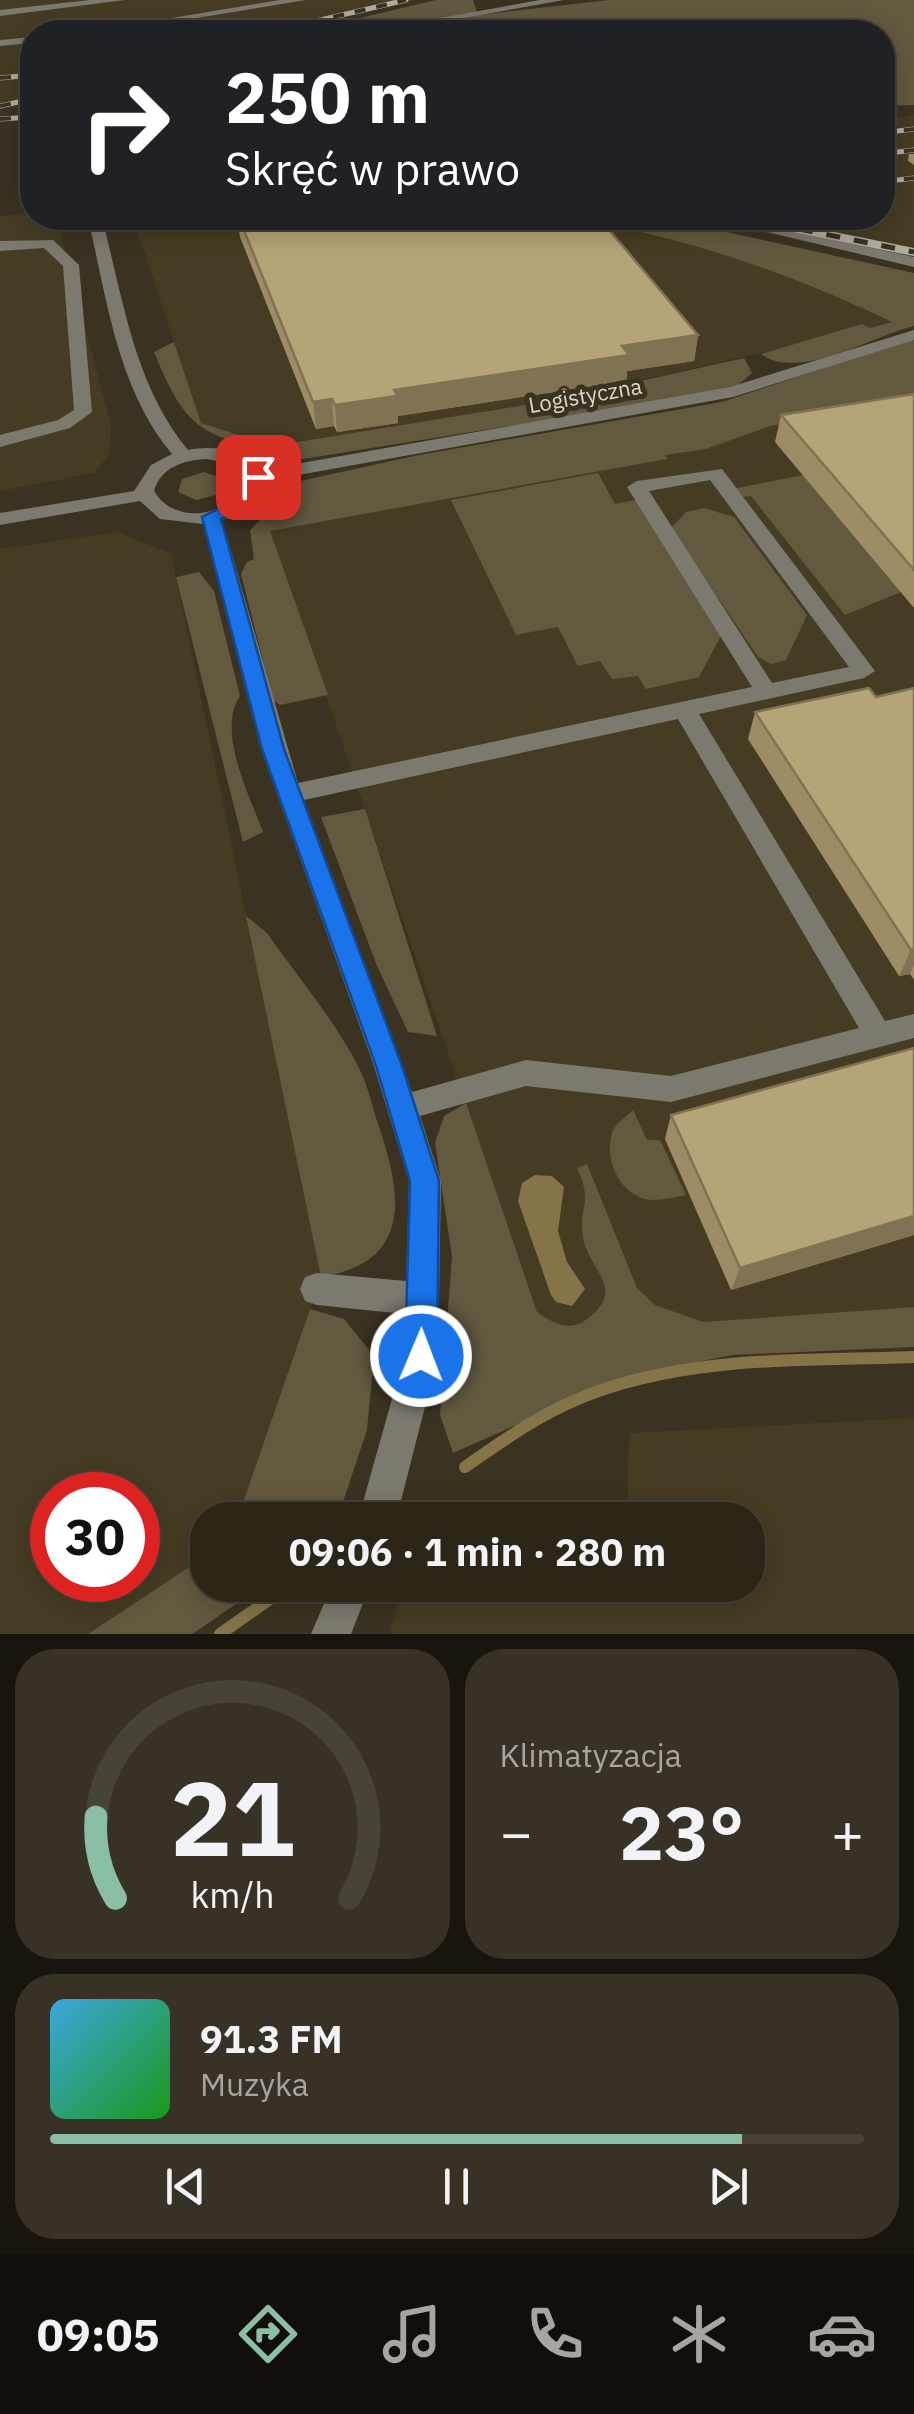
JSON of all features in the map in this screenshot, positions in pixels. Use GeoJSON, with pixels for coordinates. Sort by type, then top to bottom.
{"type":"FeatureCollection","features":[{"type":"Feature","properties":{"kind":"street"},"geometry":{"type":"LineString","coordinates":[[0,13],[120,0]]}},
{"type":"Feature","properties":{"kind":"street"},"geometry":{"type":"LineString","coordinates":[[171,20],[300,0]]}},
{"type":"Feature","properties":{"kind":"street"},"geometry":{"type":"LineString","coordinates":[[440,20],[559,0]]}},
{"type":"Feature","properties":{"kind":"street"},"geometry":{"type":"LineString","coordinates":[[98,230],[144,401],[169,442],[184,457]]}},
{"type":"Feature","properties":{"kind":"street"},"geometry":{"type":"LineString","coordinates":[[770,230],[914,262]]}},
{"type":"Feature","properties":{"kind":"street"},"geometry":{"type":"LineString","coordinates":[[0,246],[48,243],[70,266],[83,412],[64,424],[0,441]]}},
{"type":"Feature","properties":{"kind":"street","name":"Logistyczna"},"geometry":{"type":"LineString","coordinates":[[258,477],[732,392],[914,334]]}},
{"type":"Feature","properties":{"kind":"street"},"geometry":{"type":"LineString","coordinates":[[226,455],[248,464],[258,477],[257,487],[244,503],[211,517],[162,512],[144,495],[150,474],[184,457],[226,455]]}},
{"type":"Feature","properties":{"kind":"street"},"geometry":{"type":"LineString","coordinates":[[289,794],[766,692],[864,670],[716,473],[637,487],[766,692]]}},
{"type":"Feature","properties":{"kind":"street"},"geometry":{"type":"LineString","coordinates":[[0,519],[144,495]]}},
{"type":"Feature","properties":{"kind":"street"},"geometry":{"type":"LineString","coordinates":[[211,517],[289,794],[402,1108],[424,1181],[421,1356],[382,1502]]}},
{"type":"Feature","properties":{"kind":"street"},"geometry":{"type":"LineString","coordinates":[[684,709],[878,1035]]}},
{"type":"Feature","properties":{"kind":"street"},"geometry":{"type":"LineString","coordinates":[[402,1108],[526,1073],[671,1089],[914,1026]]}},
{"type":"Feature","properties":{"kind":"street"},"geometry":{"type":"LineString","coordinates":[[316,1289],[422,1299]]}},
{"type":"Feature","properties":{"kind":"street"},"geometry":{"type":"LineString","coordinates":[[331,1634],[344,1602]]}},
{"type":"Feature","properties":{"kind":"shaded area"},"geometry":{"type":"Polygon","coordinates":[[[0,0],[418,0],[332,20],[20,20],[20,106],[0,110],[0,0]]]}},
{"type":"Feature","properties":{"kind":"shaded area"},"geometry":{"type":"Polygon","coordinates":[[[436,0],[473,0],[478,15],[609,0],[914,0],[914,105],[895,106],[895,20],[352,20],[436,0]]]}},
{"type":"Feature","properties":{"kind":"shaded area"},"geometry":{"type":"Polygon","coordinates":[[[914,115],[914,266],[752,230],[895,230],[895,117],[914,115]]]}},
{"type":"Feature","properties":{"kind":"shaded area"},"geometry":{"type":"Polygon","coordinates":[[[20,214],[20,230],[59,230],[111,425],[109,454],[95,473],[0,491],[0,216],[20,214]]]}},
{"type":"Feature","properties":{"kind":"shaded area"},"geometry":{"type":"Polygon","coordinates":[[[137,230],[631,230],[697,243],[815,285],[894,323],[870,328],[862,324],[825,338],[550,401],[272,446],[201,423],[137,230]]]}},
{"type":"Feature","properties":{"kind":"shaded area"},"geometry":{"type":"Polygon","coordinates":[[[632,230],[717,230],[914,273],[914,326],[815,360],[777,361],[761,354],[862,324],[870,328],[892,322],[735,258],[632,230]]]}},
{"type":"Feature","properties":{"kind":"shaded area"},"geometry":{"type":"Polygon","coordinates":[[[914,338],[914,399],[770,426],[706,449],[665,455],[667,459],[270,531],[328,695],[280,705],[273,700],[241,574],[247,562],[254,559],[250,530],[300,481],[419,455],[722,402],[914,338]]]}},
{"type":"Feature","properties":{"kind":"shaded area"},"geometry":{"type":"Polygon","coordinates":[[[174,342],[201,423],[272,446],[550,401],[744,358],[752,373],[738,385],[683,398],[291,461],[288,456],[218,436],[190,417],[166,380],[154,352],[174,342]]]}},
{"type":"Feature","properties":{"kind":"shaded area"},"geometry":{"type":"Polygon","coordinates":[[[914,399],[914,1307],[544,1334],[270,531],[666,459],[652,434],[914,399]]]}},
{"type":"Feature","properties":{"kind":"shaded area"},"geometry":{"type":"Polygon","coordinates":[[[204,472],[224,479],[220,494],[196,500],[178,492],[182,479],[204,472]]]}},
{"type":"Feature","properties":{"kind":"shaded area"},"geometry":{"type":"Polygon","coordinates":[[[598,473],[615,504],[636,500],[724,630],[699,677],[646,689],[638,676],[612,679],[600,661],[578,666],[558,627],[516,635],[451,500],[598,473]]]}},
{"type":"Feature","properties":{"kind":"shaded area"},"geometry":{"type":"Polygon","coordinates":[[[803,475],[901,592],[845,615],[751,496],[742,497],[733,489],[803,475]]]}},
{"type":"Feature","properties":{"kind":"shaded area"},"geometry":{"type":"Polygon","coordinates":[[[704,508],[734,517],[807,615],[786,660],[771,664],[758,657],[671,528],[686,512],[704,508]]]}},
{"type":"Feature","properties":{"kind":"shaded area"},"geometry":{"type":"Polygon","coordinates":[[[116,532],[171,553],[321,1277],[243,1502],[190,1502],[190,1566],[160,1586],[160,1472],[30,1472],[30,1602],[136,1602],[88,1634],[0,1634],[0,549],[116,532]]]}},
{"type":"Feature","properties":{"kind":"shaded area"},"geometry":{"type":"Polygon","coordinates":[[[199,572],[214,591],[240,696],[234,711],[233,745],[263,832],[243,842],[176,577],[199,572]]]}},
{"type":"Feature","properties":{"kind":"shaded area"},"geometry":{"type":"Polygon","coordinates":[[[365,809],[437,1036],[408,1032],[377,966],[321,817],[365,809]]]}},
{"type":"Feature","properties":{"kind":"shaded area"},"geometry":{"type":"Polygon","coordinates":[[[246,916],[267,933],[348,1049],[367,1087],[392,1175],[393,1221],[386,1240],[373,1256],[351,1269],[321,1277],[246,916]]]}},
{"type":"Feature","properties":{"kind":"shaded area"},"geometry":{"type":"Polygon","coordinates":[[[466,1103],[537,1312],[549,1320],[567,1326],[580,1323],[599,1308],[604,1298],[602,1279],[583,1237],[585,1197],[577,1168],[587,1164],[637,1288],[655,1305],[703,1322],[914,1307],[914,1347],[732,1355],[624,1377],[453,1453],[440,1415],[452,1256],[435,1143],[444,1116],[466,1103]]]}},
{"type":"Feature","properties":{"kind":"shaded area"},"geometry":{"type":"Polygon","coordinates":[[[633,1110],[647,1140],[660,1140],[686,1195],[657,1200],[642,1198],[618,1177],[610,1155],[612,1133],[633,1110]]]}},
{"type":"Feature","properties":{"kind":"shaded area"},"geometry":{"type":"Polygon","coordinates":[[[535,1175],[552,1176],[564,1187],[558,1231],[567,1262],[585,1289],[572,1306],[556,1302],[551,1295],[518,1201],[522,1183],[535,1175]]]}},
{"type":"Feature","properties":{"kind":"shaded area"},"geometry":{"type":"Polygon","coordinates":[[[310,1309],[344,1319],[374,1356],[367,1430],[343,1502],[243,1502],[310,1309]]]}},
{"type":"Feature","properties":{"kind":"shaded area"},"geometry":{"type":"Polygon","coordinates":[[[914,1418],[914,1634],[390,1634],[398,1602],[765,1602],[765,1502],[627,1502],[629,1433],[914,1418]]]}},
{"type":"Feature","properties":{"kind":"shaded area"},"geometry":{"type":"Polygon","coordinates":[[[190,1566],[190,1602],[239,1602],[192,1634],[88,1634],[136,1602],[160,1602],[160,1586],[190,1566]]]}},
{"type":"Feature","properties":{"kind":"building"},"geometry":{"type":"Polygon","coordinates":[[[244,230],[609,230],[698,335],[622,346],[629,355],[394,390],[397,396],[335,405],[332,399],[313,402],[244,230]]]}},
{"type":"Feature","properties":{"kind":"building"},"geometry":{"type":"Polygon","coordinates":[[[914,394],[914,570],[781,415],[914,394]]]}},
{"type":"Feature","properties":{"kind":"building"},"geometry":{"type":"Polygon","coordinates":[[[869,688],[876,697],[914,688],[911,950],[755,712],[869,688]]]}},
{"type":"Feature","properties":{"kind":"building"},"geometry":{"type":"Polygon","coordinates":[[[914,1048],[914,1216],[740,1268],[671,1115],[914,1048]]]}},
{"type":"Feature","properties":{"kind":"waterway"},"geometry":{"type":"LineString","coordinates":[[465,1467],[563,1406],[659,1374],[786,1360],[914,1357]]}},
{"type":"Feature","properties":{"kind":"waterway"},"geometry":{"type":"LineString","coordinates":[[220,1634],[266,1602]]}},
{"type":"Feature","properties":{"kind":"railway"},"geometry":{"type":"LineString","coordinates":[[320,20],[406,0]]}},
{"type":"Feature","properties":{"kind":"railway"},"geometry":{"type":"LineString","coordinates":[[0,78],[20,76]]}},
{"type":"Feature","properties":{"kind":"railway"},"geometry":{"type":"LineString","coordinates":[[0,106],[20,102]]}},
{"type":"Feature","properties":{"kind":"railway"},"geometry":{"type":"LineString","coordinates":[[0,119],[20,118]]}},
{"type":"Feature","properties":{"kind":"railway"},"geometry":{"type":"LineString","coordinates":[[895,131],[914,129]]}},
{"type":"Feature","properties":{"kind":"railway"},"geometry":{"type":"LineString","coordinates":[[895,152],[914,150]]}},
{"type":"Feature","properties":{"kind":"railway"},"geometry":{"type":"LineString","coordinates":[[895,180],[914,178]]}},
{"type":"Feature","properties":{"kind":"railway"},"geometry":{"type":"LineString","coordinates":[[804,230],[914,252]]}},
{"type":"Feature","properties":{"kind":"route"},"geometry":{"type":"LineString","coordinates":[[258,477],[253,496],[233,510],[211,517],[273,749],[389,1066],[424,1181],[421,1356]]}}]}
